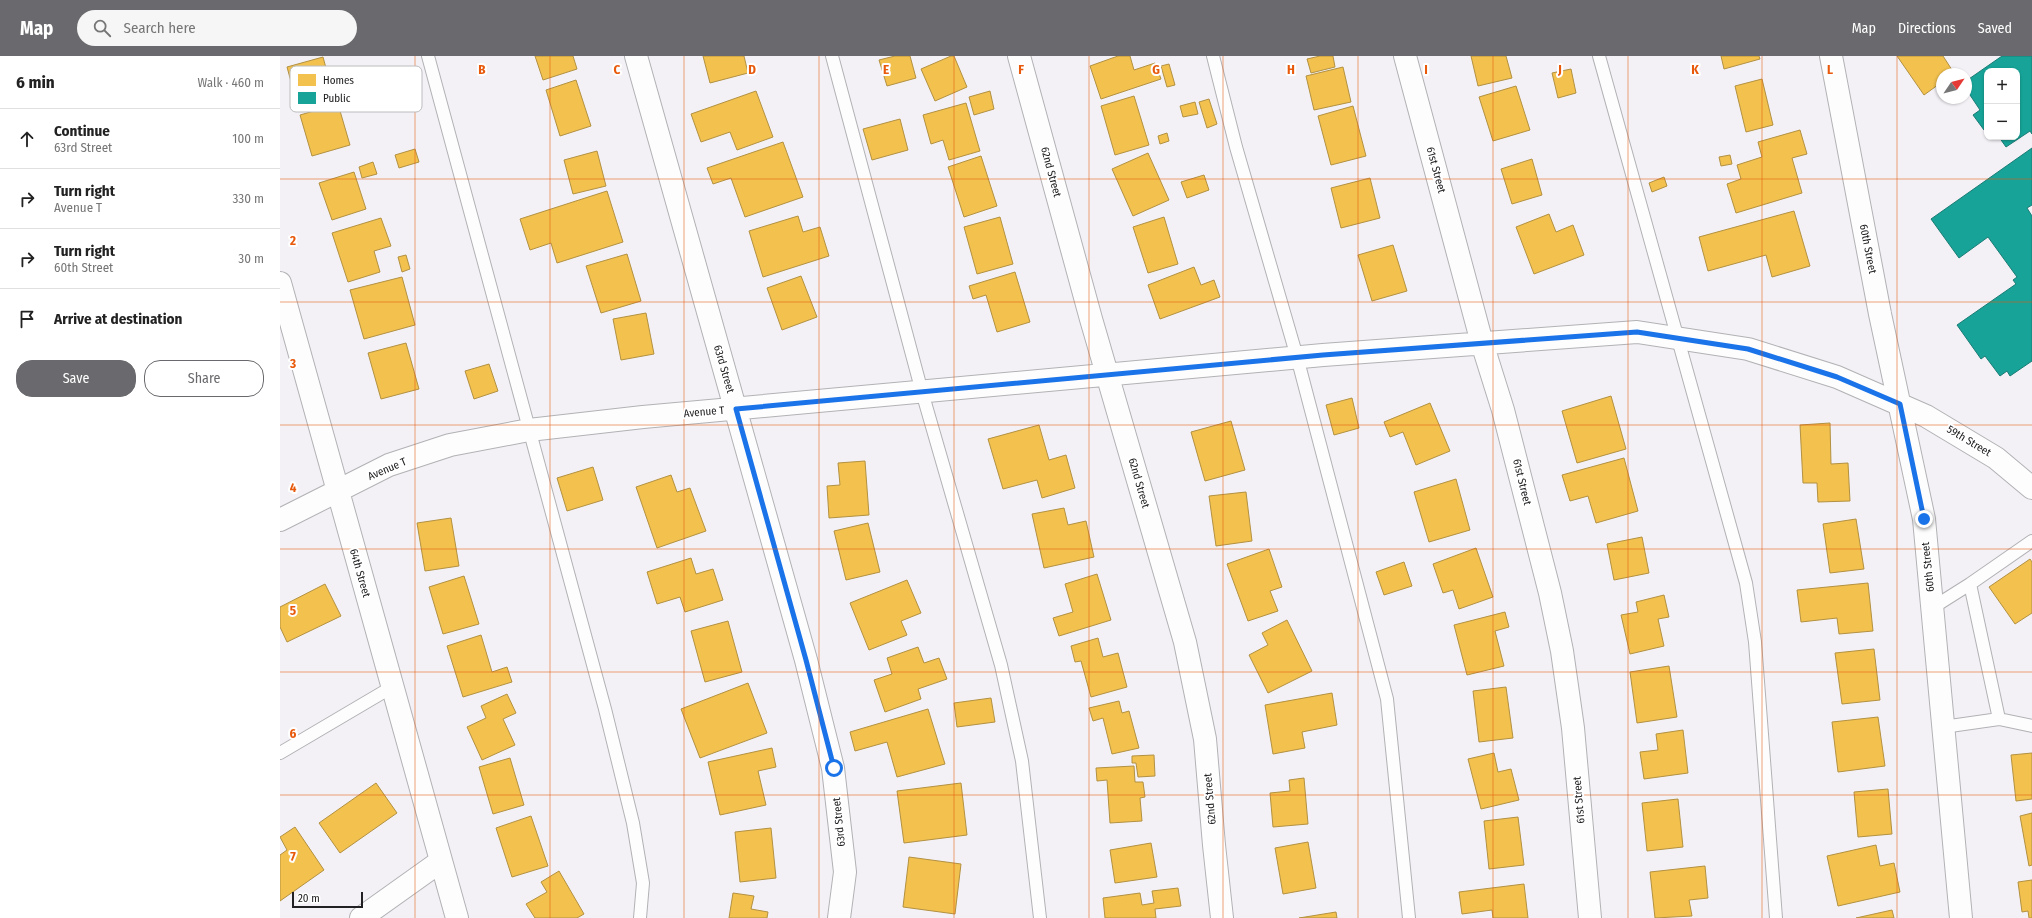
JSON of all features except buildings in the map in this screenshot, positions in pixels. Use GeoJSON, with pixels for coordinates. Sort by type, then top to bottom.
{"type":"FeatureCollection","features":[{"type":"Feature","properties":{"kind":"street","name":"63rd Street"},"geometry":{"type":"LineString","coordinates":[[636,56],[806,660],[834,768],[845,872],[839,918]]}},
{"type":"Feature","properties":{"kind":"street","name":"62nd Street"},"geometry":{"type":"LineString","coordinates":[[1019,56],[1107,376],[1185,642],[1205,739],[1222,918]]}},
{"type":"Feature","properties":{"kind":"street","name":"61st Street"},"geometry":{"type":"LineString","coordinates":[[1405,56],[1482,343],[1507,426],[1550,593],[1562,651],[1573,728],[1590,918]]}},
{"type":"Feature","properties":{"kind":"street","name":"60th Street"},"geometry":{"type":"LineString","coordinates":[[1831,56],[1880,314],[1924,519],[1961,918]]}},
{"type":"Feature","properties":{"kind":"street","name":"64th Street"},"geometry":{"type":"LineString","coordinates":[[280,283],[457,918]]}},
{"type":"Feature","properties":{"kind":"street","name":"Avenue T"},"geometry":{"type":"LineString","coordinates":[[280,520],[389,466],[450,445],[529,430],[736,409],[1107,376],[1297,357],[1482,343],[1637,332],[1748,349],[1837,377],[1900,404]]}},
{"type":"Feature","properties":{"kind":"street","name":"59th Street"},"geometry":{"type":"LineString","coordinates":[[1900,404],[1926,416],[1996,458],[2032,488]]}},
{"type":"Feature","properties":{"kind":"street"},"geometry":{"type":"LineString","coordinates":[[361,918],[441,862]]}},
{"type":"Feature","properties":{"kind":"lane"},"geometry":{"type":"LineString","coordinates":[[428,56],[604,709],[633,823],[643,883],[640,918]]}},
{"type":"Feature","properties":{"kind":"lane"},"geometry":{"type":"LineString","coordinates":[[832,56],[922,392],[1001,665],[1022,761],[1040,918]]}},
{"type":"Feature","properties":{"kind":"lane"},"geometry":{"type":"LineString","coordinates":[[1213,56],[1236,147],[1297,357],[1387,699],[1409,918]]}},
{"type":"Feature","properties":{"kind":"lane"},"geometry":{"type":"LineString","coordinates":[[1599,56],[1746,583],[1755,642],[1776,918]]}},
{"type":"Feature","properties":{"kind":"lane"},"geometry":{"type":"LineString","coordinates":[[1932,608],[1970,584],[2032,541]]}},
{"type":"Feature","properties":{"kind":"lane"},"geometry":{"type":"LineString","coordinates":[[1970,584],[1999,719]]}},
{"type":"Feature","properties":{"kind":"lane"},"geometry":{"type":"LineString","coordinates":[[280,753],[392,687]]}},
{"type":"Feature","properties":{"kind":"lane"},"geometry":{"type":"LineString","coordinates":[[1943,727],[1999,719],[2032,726]]}},
{"type":"Feature","properties":{"kind":"route"},"geometry":{"type":"LineString","coordinates":[[834,768],[806,660],[736,409],[1323,355],[1637,332],[1748,349],[1837,377],[1900,404],[1924,519]]}}]}
